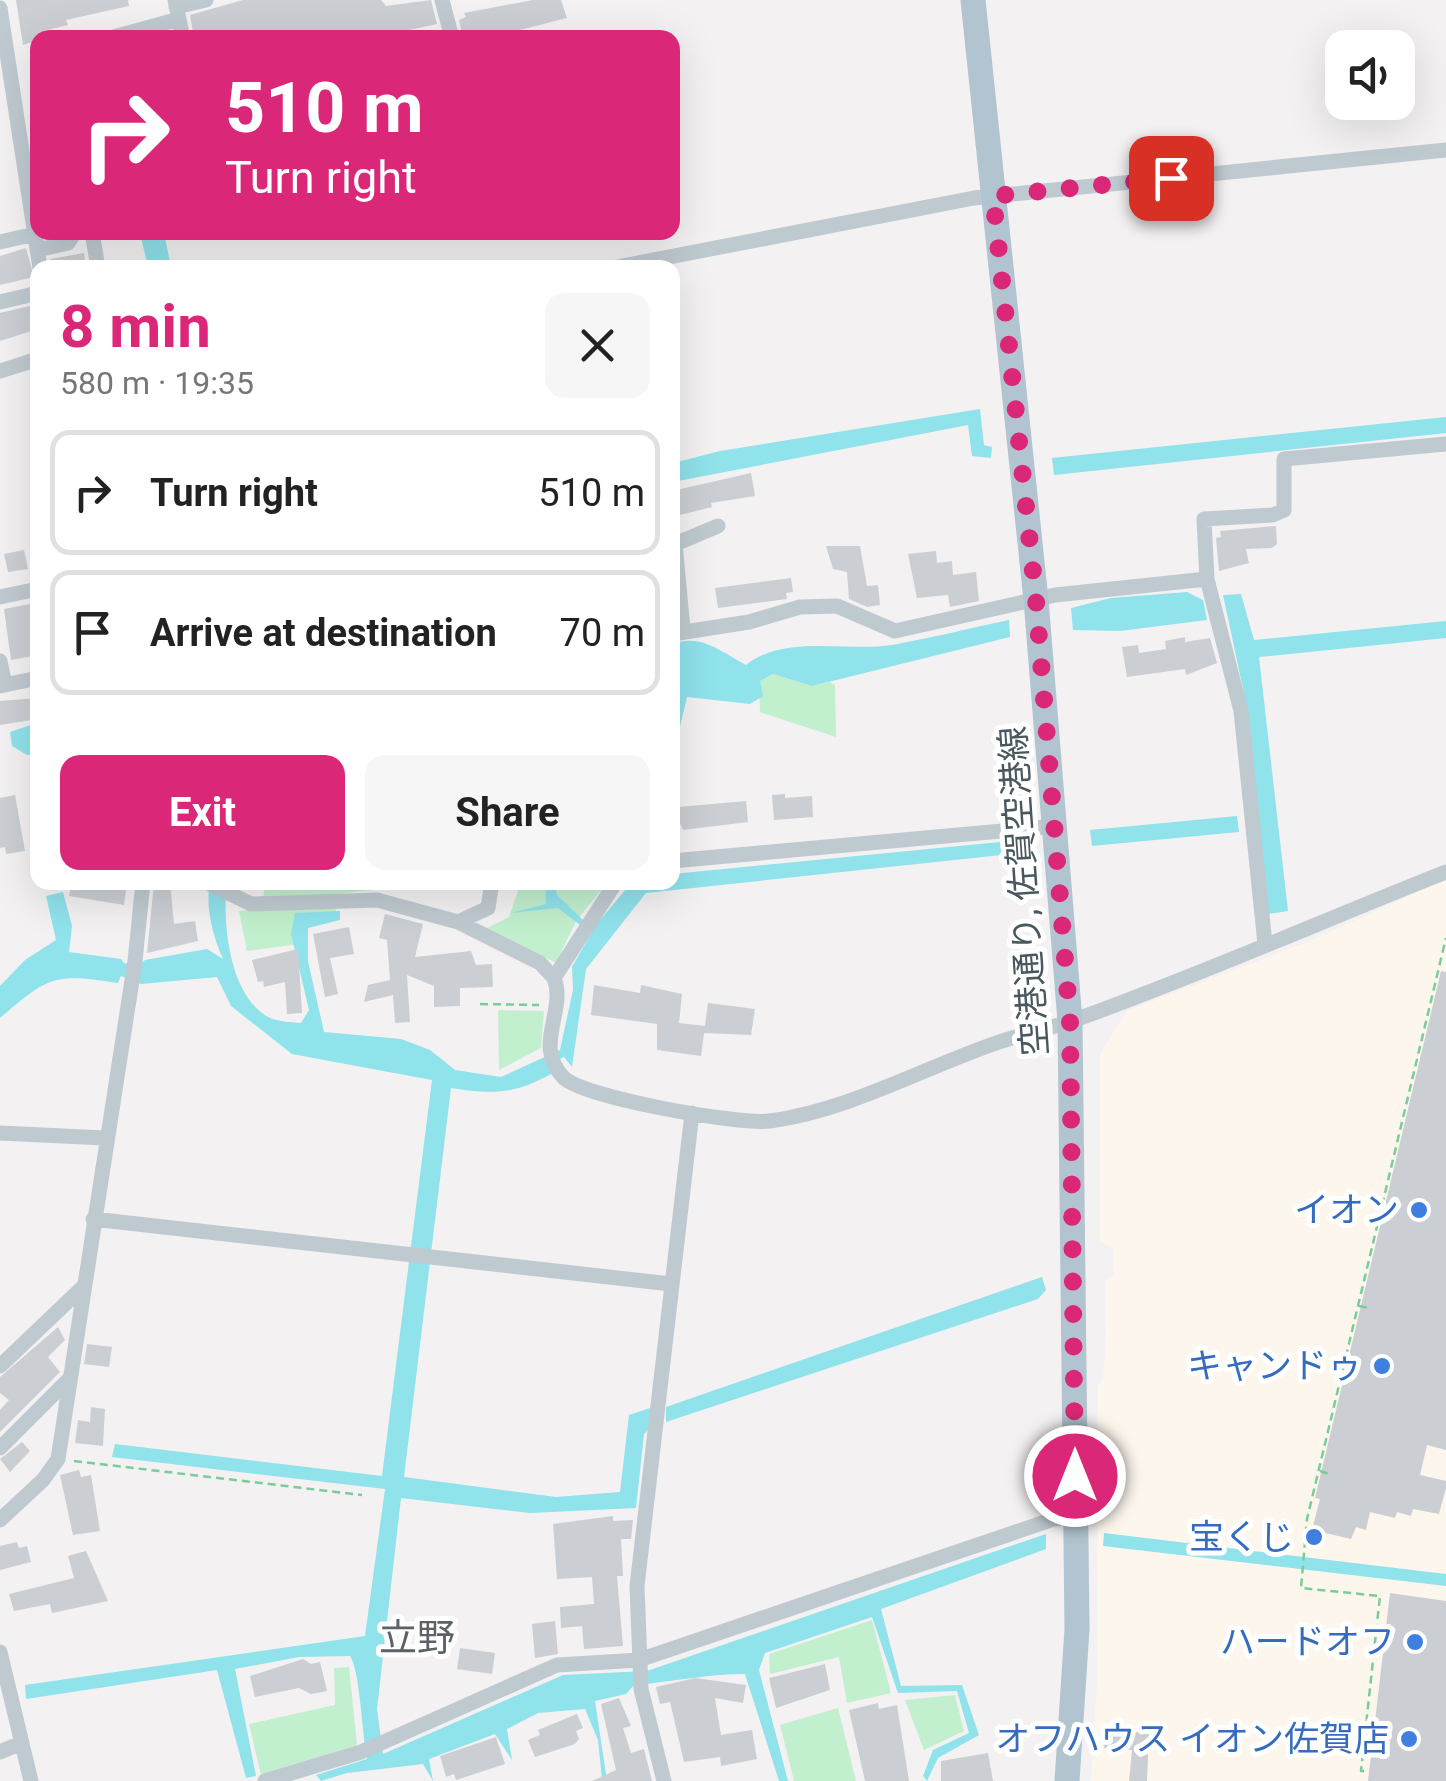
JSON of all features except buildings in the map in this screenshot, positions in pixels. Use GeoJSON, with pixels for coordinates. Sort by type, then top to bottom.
{"type":"FeatureCollection","features":[{"type":"Feature","properties":{"kind":"main road","name":"空港通り, 佐賀空港線"},"geometry":{"type":"LineString","coordinates":[[973,0],[1036,600],[1070,1021],[1077,1629],[1067,1781]]}},
{"type":"Feature","properties":{"kind":"street"},"geometry":{"type":"LineString","coordinates":[[128,30],[206,0]]}},
{"type":"Feature","properties":{"kind":"street"},"geometry":{"type":"LineString","coordinates":[[442,0],[450,30]]}},
{"type":"Feature","properties":{"kind":"street"},"geometry":{"type":"LineString","coordinates":[[0,8],[30,202]]}},
{"type":"Feature","properties":{"kind":"street"},"geometry":{"type":"LineString","coordinates":[[654,260],[993,196],[1446,150]]}},
{"type":"Feature","properties":{"kind":"street"},"geometry":{"type":"LineString","coordinates":[[0,242],[69,240]]}},
{"type":"Feature","properties":{"kind":"street"},"geometry":{"type":"LineString","coordinates":[[36,242],[39,260]]}},
{"type":"Feature","properties":{"kind":"street"},"geometry":{"type":"LineString","coordinates":[[0,302],[30,295]]}},
{"type":"Feature","properties":{"kind":"street"},"geometry":{"type":"LineString","coordinates":[[0,370],[30,361]]}},
{"type":"Feature","properties":{"kind":"street"},"geometry":{"type":"LineString","coordinates":[[1265,944],[1241,711],[1206,579],[1204,519],[1273,515],[1284,510],[1284,459],[1446,444]]}},
{"type":"Feature","properties":{"kind":"street"},"geometry":{"type":"LineString","coordinates":[[680,542],[718,526]]}},
{"type":"Feature","properties":{"kind":"street"},"geometry":{"type":"LineString","coordinates":[[680,631],[749,622],[800,606],[836,606],[895,632],[1036,600],[1206,579]]}},
{"type":"Feature","properties":{"kind":"street"},"geometry":{"type":"LineString","coordinates":[[0,597],[30,591]]}},
{"type":"Feature","properties":{"kind":"street"},"geometry":{"type":"LineString","coordinates":[[0,661],[3,686],[30,680]]}},
{"type":"Feature","properties":{"kind":"street"},"geometry":{"type":"LineString","coordinates":[[680,860],[1056,826]]}},
{"type":"Feature","properties":{"kind":"street"},"geometry":{"type":"LineString","coordinates":[[222,890],[252,904],[378,900],[458,922],[540,963],[554,978],[559,991],[547,1036],[562,1076],[581,1089],[692,1113],[765,1122],[818,1112],[1001,1041],[1070,1021],[1446,872]]}},
{"type":"Feature","properties":{"kind":"street"},"geometry":{"type":"LineString","coordinates":[[0,1520],[43,1480],[58,1459],[132,983],[142,890]]}},
{"type":"Feature","properties":{"kind":"street"},"geometry":{"type":"LineString","coordinates":[[458,922],[488,908],[491,890]]}},
{"type":"Feature","properties":{"kind":"street"},"geometry":{"type":"LineString","coordinates":[[554,978],[611,890]]}},
{"type":"Feature","properties":{"kind":"street"},"geometry":{"type":"LineString","coordinates":[[664,1781],[641,1689],[637,1586],[692,1113]]}},
{"type":"Feature","properties":{"kind":"street"},"geometry":{"type":"LineString","coordinates":[[0,1133],[105,1138]]}},
{"type":"Feature","properties":{"kind":"street"},"geometry":{"type":"LineString","coordinates":[[93,1219],[671,1284]]}},
{"type":"Feature","properties":{"kind":"street"},"geometry":{"type":"LineString","coordinates":[[0,1366],[83,1287]]}},
{"type":"Feature","properties":{"kind":"street"},"geometry":{"type":"LineString","coordinates":[[0,1448],[70,1378]]}},
{"type":"Feature","properties":{"kind":"street"},"geometry":{"type":"LineString","coordinates":[[265,1781],[361,1752],[557,1665],[640,1660],[1054,1519],[1075,1516]]}},
{"type":"Feature","properties":{"kind":"street"},"geometry":{"type":"LineString","coordinates":[[0,1652],[31,1781]]}},
{"type":"Feature","properties":{"kind":"street"},"geometry":{"type":"LineString","coordinates":[[0,1752],[22,1743]]}},
{"type":"Feature","properties":{"kind":"path"},"geometry":{"type":"LineString","coordinates":[[1364,1772],[1361,1771],[1380,1596],[1301,1588],[1305,1542],[1318,1470],[1446,938]]}},
{"type":"Feature","properties":{"kind":"path"},"geometry":{"type":"LineString","coordinates":[[480,1004],[556,1005]]}},
{"type":"Feature","properties":{"kind":"path"},"geometry":{"type":"LineString","coordinates":[[1358,1306],[1369,1308]]}},
{"type":"Feature","properties":{"kind":"path"},"geometry":{"type":"LineString","coordinates":[[58,1459],[362,1495]]}},
{"type":"Feature","properties":{"kind":"path"},"geometry":{"type":"LineString","coordinates":[[1318,1470],[1329,1474]]}},
{"type":"Feature","properties":{"kind":"shaded area"},"geometry":{"type":"Polygon","coordinates":[[[1446,879],[1446,1781],[1091,1781],[1097,1682],[1098,1385],[1103,1380],[1106,1337],[1105,1281],[1114,1274],[1113,1249],[1100,1241],[1100,1054],[1127,1011],[1310,941],[1446,879]]]}},
{"type":"Feature","properties":{"kind":"green space"},"geometry":{"type":"Polygon","coordinates":[[[773,674],[812,686],[830,682],[835,685],[836,737],[760,712],[759,681],[773,674]]]}},
{"type":"Feature","properties":{"kind":"green space"},"geometry":{"type":"Polygon","coordinates":[[[264,890],[373,890],[335,894],[336,915],[303,919],[299,944],[247,951],[239,911],[262,909],[264,890]]]}},
{"type":"Feature","properties":{"kind":"green space"},"geometry":{"type":"Polygon","coordinates":[[[518,890],[601,890],[576,921],[556,963],[487,928],[509,917],[518,890]]]}},
{"type":"Feature","properties":{"kind":"green space"},"geometry":{"type":"Polygon","coordinates":[[[498,1010],[544,1011],[541,1048],[499,1070],[498,1010]]]}},
{"type":"Feature","properties":{"kind":"green space"},"geometry":{"type":"Polygon","coordinates":[[[872,1620],[891,1693],[847,1703],[839,1657],[770,1674],[769,1654],[872,1620]]]}},
{"type":"Feature","properties":{"kind":"green space"},"geometry":{"type":"Polygon","coordinates":[[[349,1667],[357,1745],[261,1775],[249,1724],[335,1705],[334,1668],[349,1667]]]}},
{"type":"Feature","properties":{"kind":"green space"},"geometry":{"type":"Polygon","coordinates":[[[955,1695],[964,1731],[924,1750],[905,1700],[955,1695]]]}},
{"type":"Feature","properties":{"kind":"green space"},"geometry":{"type":"Polygon","coordinates":[[[838,1708],[856,1781],[794,1781],[780,1725],[838,1708]]]}},
{"type":"Feature","properties":{"kind":"water"},"geometry":{"type":"Polygon","coordinates":[[[142,240],[165,240],[170,260],[146,260],[142,240]]]}},
{"type":"Feature","properties":{"kind":"water"},"geometry":{"type":"Polygon","coordinates":[[[980,409],[984,445],[992,447],[991,458],[972,456],[968,425],[680,481],[680,461],[720,451],[980,409]]]}},
{"type":"Feature","properties":{"kind":"water"},"geometry":{"type":"Polygon","coordinates":[[[1446,417],[1446,433],[1054,475],[1052,458],[1446,417]]]}},
{"type":"Feature","properties":{"kind":"water"},"geometry":{"type":"Polygon","coordinates":[[[1187,592],[1203,600],[1207,620],[1120,631],[1073,630],[1071,608],[1111,598],[1187,592]]]}},
{"type":"Feature","properties":{"kind":"water"},"geometry":{"type":"Polygon","coordinates":[[[1241,594],[1254,640],[1446,621],[1446,638],[1259,657],[1288,911],[1268,914],[1248,712],[1223,595],[1241,594]]]}},
{"type":"Feature","properties":{"kind":"water"},"geometry":{"type":"Polygon","coordinates":[[[1009,620],[1010,637],[812,686],[773,674],[760,681],[763,696],[750,704],[687,697],[680,727],[680,642],[702,642],[746,665],[761,656],[797,647],[892,645],[1009,620]]]}},
{"type":"Feature","properties":{"kind":"water"},"geometry":{"type":"Polygon","coordinates":[[[30,725],[30,755],[12,746],[10,732],[30,725]]]}},
{"type":"Feature","properties":{"kind":"water"},"geometry":{"type":"Polygon","coordinates":[[[1237,816],[1239,832],[1092,846],[1090,830],[1237,816]]]}},
{"type":"Feature","properties":{"kind":"water"},"geometry":{"type":"Polygon","coordinates":[[[1030,839],[1030,852],[680,889],[680,873],[1030,839]]]}},
{"type":"Feature","properties":{"kind":"water"},"geometry":{"type":"Polygon","coordinates":[[[227,890],[231,957],[245,994],[270,1018],[301,1023],[309,1010],[291,934],[295,913],[340,911],[340,920],[308,928],[308,961],[324,1032],[401,1039],[430,1050],[455,1070],[501,1077],[560,1050],[573,990],[572,967],[596,925],[625,890],[674,890],[646,893],[586,969],[572,1067],[564,1057],[551,1063],[551,1074],[514,1089],[490,1092],[451,1088],[404,1477],[556,1497],[620,1492],[629,1415],[650,1408],[636,1508],[530,1513],[401,1498],[377,1709],[383,1754],[563,1675],[647,1671],[1046,1534],[1046,1549],[881,1609],[901,1686],[962,1685],[979,1735],[938,1758],[927,1781],[923,1776],[933,1750],[969,1733],[957,1691],[898,1693],[872,1617],[765,1653],[759,1670],[788,1781],[779,1781],[745,1674],[634,1685],[626,1694],[595,1701],[607,1781],[602,1779],[598,1740],[585,1709],[538,1713],[507,1729],[512,1760],[495,1734],[429,1759],[433,1781],[423,1764],[347,1773],[321,1781],[316,1775],[367,1759],[350,1656],[299,1657],[235,1669],[256,1776],[246,1778],[217,1670],[26,1699],[25,1685],[365,1636],[385,1489],[112,1457],[115,1444],[382,1476],[432,1080],[292,1054],[231,1006],[217,977],[141,984],[121,976],[118,983],[79,978],[53,981],[30,993],[0,1018],[0,986],[25,960],[56,940],[46,896],[63,892],[72,926],[69,952],[121,959],[139,966],[145,960],[207,949],[223,959],[211,922],[209,892],[227,890]]]}},
{"type":"Feature","properties":{"kind":"water"},"geometry":{"type":"Polygon","coordinates":[[[545,890],[556,890],[584,921],[580,925],[558,908],[511,913],[546,904],[545,890]]]}},
{"type":"Feature","properties":{"kind":"water"},"geometry":{"type":"Polygon","coordinates":[[[1042,1277],[1046,1290],[1038,1299],[666,1422],[666,1407],[1042,1277]]]}},
{"type":"Feature","properties":{"kind":"water"},"geometry":{"type":"Polygon","coordinates":[[[1104,1533],[1446,1574],[1446,1586],[1103,1546],[1104,1533]]]}},
{"type":"Feature","properties":{"kind":"place","name":"イオン"},"geometry":{"type":"Point","coordinates":[1419,1210]}},
{"type":"Feature","properties":{"kind":"place","name":"キャンドゥ"},"geometry":{"type":"Point","coordinates":[1382,1366]}},
{"type":"Feature","properties":{"kind":"place","name":"宝くじ"},"geometry":{"type":"Point","coordinates":[1314,1537]}},
{"type":"Feature","properties":{"kind":"place","name":"ハードオフ"},"geometry":{"type":"Point","coordinates":[1415,1642]}},
{"type":"Feature","properties":{"kind":"place","name":"オフハウス イオン佐賀店"},"geometry":{"type":"Point","coordinates":[1409,1739]}},
{"type":"Feature","properties":{"kind":"district","name":"立野"},"geometry":{"type":"Point","coordinates":[417,1638]}},
{"type":"Feature","properties":{"kind":"route"},"geometry":{"type":"LineString","coordinates":[[1075,1476],[1076,1283],[1070,1021],[1036,600],[993,196],[1171,178]]}}]}
